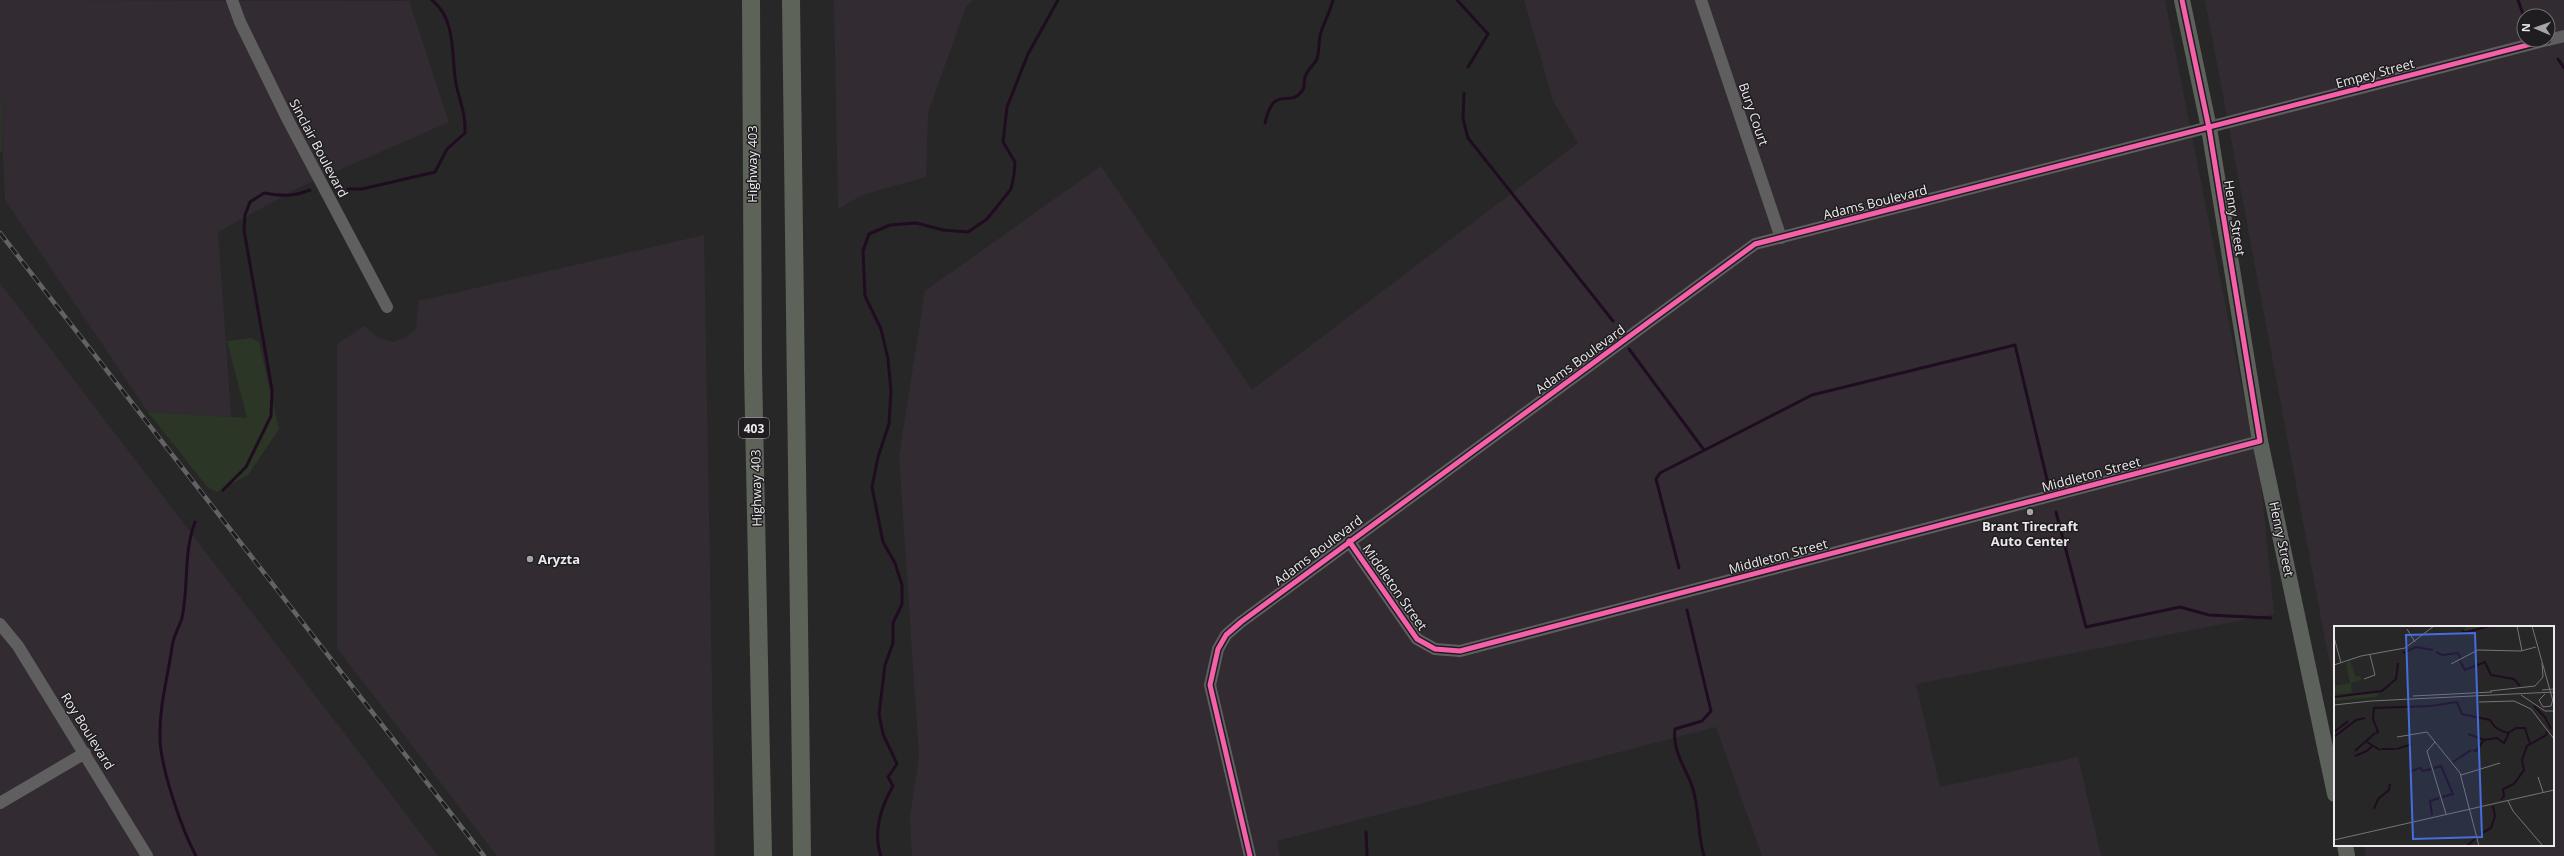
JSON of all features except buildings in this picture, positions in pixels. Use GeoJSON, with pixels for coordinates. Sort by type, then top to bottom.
{"type":"FeatureCollection","features":[{"type":"Feature","properties":{"kind":"highway","name":"Highway 403"},"geometry":{"type":"LineString","coordinates":[[751,0],[753,369],[763,856]]}},
{"type":"Feature","properties":{"kind":"highway"},"geometry":{"type":"LineString","coordinates":[[791,0],[802,856]]}},
{"type":"Feature","properties":{"kind":"main road","name":"Henry Street"},"geometry":{"type":"LineString","coordinates":[[2182,0],[2209,128],[2260,441],[2334,789]]}},
{"type":"Feature","properties":{"kind":"main road"},"geometry":{"type":"LineString","coordinates":[[2345,846],[2347,856]]}},
{"type":"Feature","properties":{"kind":"street","name":"Sinclair Boulevard"},"geometry":{"type":"LineString","coordinates":[[232,0],[240,22],[288,120],[387,307]]}},
{"type":"Feature","properties":{"kind":"street","name":"Bury Court"},"geometry":{"type":"LineString","coordinates":[[1701,0],[1781,238]]}},
{"type":"Feature","properties":{"kind":"street","name":"Empey Street"},"geometry":{"type":"LineString","coordinates":[[2209,128],[2517,48]]}},
{"type":"Feature","properties":{"kind":"street","name":"Adams Boulevard"},"geometry":{"type":"LineString","coordinates":[[1250,856],[1210,685],[1212,668],[1226,635],[1349,541],[1755,244],[2209,128]]}},
{"type":"Feature","properties":{"kind":"street","name":"Middleton Street"},"geometry":{"type":"LineString","coordinates":[[1349,541],[1417,639],[1435,649],[1460,651],[2260,441]]}},
{"type":"Feature","properties":{"kind":"street","name":"Roy Boulevard"},"geometry":{"type":"LineString","coordinates":[[0,624],[18,646],[147,856]]}},
{"type":"Feature","properties":{"kind":"street"},"geometry":{"type":"LineString","coordinates":[[0,803],[85,754]]}},
{"type":"Feature","properties":{"kind":"shaded area"},"geometry":{"type":"Polygon","coordinates":[[[0,0],[409,1],[449,122],[298,188],[218,232],[231,417],[148,412],[5,200],[0,94],[0,0]]]}},
{"type":"Feature","properties":{"kind":"shaded area"},"geometry":{"type":"Polygon","coordinates":[[[834,0],[973,0],[966,6],[928,113],[926,177],[862,195],[838,209],[834,0]]]}},
{"type":"Feature","properties":{"kind":"shaded area"},"geometry":{"type":"Polygon","coordinates":[[[1524,0],[2165,0],[2261,484],[2274,614],[1916,684],[1940,787],[2078,757],[2101,856],[1762,856],[1716,727],[1277,841],[1280,856],[912,856],[910,817],[919,757],[899,456],[925,291],[1101,166],[1252,390],[1578,143],[1553,101],[1524,0]]]}},
{"type":"Feature","properties":{"kind":"shaded area"},"geometry":{"type":"Polygon","coordinates":[[[2205,0],[2564,0],[2564,856],[2366,856],[2364,846],[2554,846],[2554,626],[2334,626],[2334,687],[2205,0]]]}},
{"type":"Feature","properties":{"kind":"shaded area"},"geometry":{"type":"Polygon","coordinates":[[[704,235],[715,856],[497,856],[337,648],[337,344],[364,326],[379,338],[394,342],[406,337],[416,329],[419,301],[704,235]]]}},
{"type":"Feature","properties":{"kind":"shaded area"},"geometry":{"type":"Polygon","coordinates":[[[0,283],[438,856],[0,856],[0,283]]]}},
{"type":"Feature","properties":{"kind":"green space"},"geometry":{"type":"Polygon","coordinates":[[[0,98],[1,102],[2,152],[0,151],[0,98]]]}},
{"type":"Feature","properties":{"kind":"green space"},"geometry":{"type":"Polygon","coordinates":[[[251,338],[259,342],[279,429],[248,475],[217,492],[208,488],[148,412],[247,418],[227,341],[251,338]]]}},
{"type":"Feature","properties":{"kind":"waterway"},"geometry":{"type":"LineString","coordinates":[[348,189],[362,189],[435,172],[447,149],[465,133],[464,114],[456,84],[452,39],[446,18],[440,8],[432,0]]}},
{"type":"Feature","properties":{"kind":"waterway"},"geometry":{"type":"LineString","coordinates":[[881,856],[878,829],[882,811],[893,786],[888,777],[897,764],[883,734],[879,714],[885,665],[893,643],[893,623],[902,604],[902,585],[895,563],[883,542],[872,487],[878,457],[889,424],[891,391],[888,359],[881,329],[865,296],[863,251],[869,234],[890,225],[916,223],[943,230],[968,232],[987,219],[1011,189],[1015,162],[1003,142],[1007,107],[1028,54],[1058,0]]}},
{"type":"Feature","properties":{"kind":"waterway"},"geometry":{"type":"LineString","coordinates":[[1265,123],[1269,111],[1277,100],[1297,96],[1303,89],[1306,74],[1317,59],[1320,35],[1333,0]]}},
{"type":"Feature","properties":{"kind":"waterway"},"geometry":{"type":"LineString","coordinates":[[1457,0],[1488,34],[1468,67]]}},
{"type":"Feature","properties":{"kind":"waterway"},"geometry":{"type":"LineString","coordinates":[[2518,0],[2521,8]]}},
{"type":"Feature","properties":{"kind":"waterway"},"geometry":{"type":"LineString","coordinates":[[2558,59],[2564,68]]}},
{"type":"Feature","properties":{"kind":"waterway"},"geometry":{"type":"LineString","coordinates":[[1464,93],[1463,119],[1468,138],[1613,321]]}},
{"type":"Feature","properties":{"kind":"waterway"},"geometry":{"type":"LineString","coordinates":[[223,490],[246,467],[271,416],[272,390],[244,230],[245,215],[250,202],[264,193],[287,195],[298,194],[310,190]]}},
{"type":"Feature","properties":{"kind":"waterway"},"geometry":{"type":"LineString","coordinates":[[1679,568],[1656,479],[1660,473],[1812,395],[2015,345],[2049,488]]}},
{"type":"Feature","properties":{"kind":"waterway"},"geometry":{"type":"LineString","coordinates":[[1629,349],[1704,450]]}},
{"type":"Feature","properties":{"kind":"waterway"},"geometry":{"type":"LineString","coordinates":[[2056,512],[2086,627],[2180,607],[2209,615],[2271,618]]}},
{"type":"Feature","properties":{"kind":"waterway"},"geometry":{"type":"LineString","coordinates":[[195,522],[191,534],[187,558],[182,618],[173,643],[164,692],[160,737],[164,765],[178,815],[196,856]]}},
{"type":"Feature","properties":{"kind":"waterway"},"geometry":{"type":"LineString","coordinates":[[1687,610],[1711,711],[1702,721],[1675,729],[1675,744],[1695,795],[1700,839],[1704,856]]}},
{"type":"Feature","properties":{"kind":"waterway"},"geometry":{"type":"LineString","coordinates":[[1366,832],[1367,856]]}},
{"type":"Feature","properties":{"kind":"railway"},"geometry":{"type":"LineString","coordinates":[[0,233],[484,856]]}},
{"type":"Feature","properties":{"kind":"cycle path"},"geometry":{"type":"LineString","coordinates":[[1349,541],[1417,639],[1435,649],[1460,651],[2260,441],[2209,128],[2182,0]]}},
{"type":"Feature","properties":{"kind":"cycle path"},"geometry":{"type":"LineString","coordinates":[[1250,856],[1210,685],[1218,649],[1226,635],[1241,622],[1755,244],[2516,48]]}},
{"type":"Feature","properties":{"kind":"place","name":"Brant Tirecraft Auto Center"},"geometry":{"type":"Point","coordinates":[2030,512]}},
{"type":"Feature","properties":{"kind":"place","name":"Aryzta"},"geometry":{"type":"Point","coordinates":[530,559]}}]}
